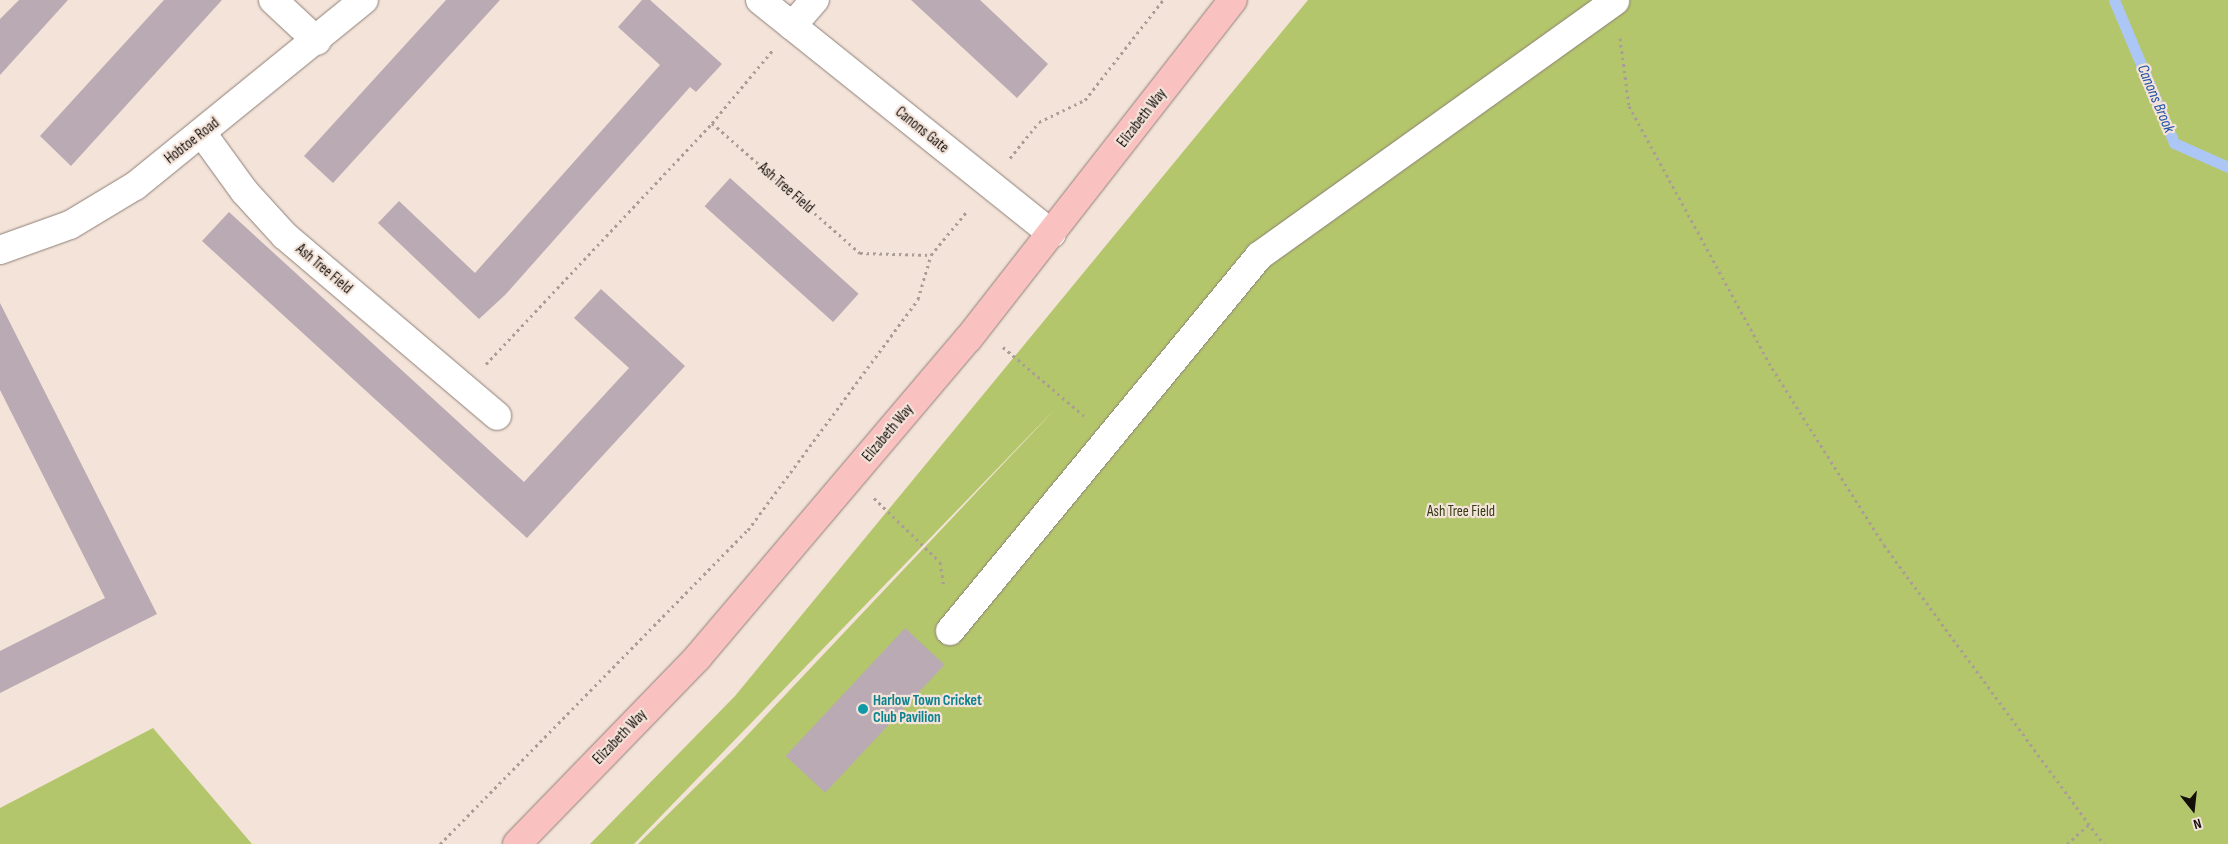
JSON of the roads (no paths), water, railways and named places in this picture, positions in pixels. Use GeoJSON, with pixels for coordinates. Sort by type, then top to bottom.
{"type":"FeatureCollection","features":[{"type":"Feature","properties":{"kind":"main road","name":"Elizabeth Way"},"geometry":{"type":"LineString","coordinates":[[517,844],[698,657],[1052,234],[1233,0]]}},
{"type":"Feature","properties":{"kind":"street"},"geometry":{"type":"LineString","coordinates":[[273,0],[317,41]]}},
{"type":"Feature","properties":{"kind":"street","name":"Hobtoe Road"},"geometry":{"type":"LineString","coordinates":[[0,250],[70,225],[135,186],[317,41],[364,0]]}},
{"type":"Feature","properties":{"kind":"street","name":"Canons Gate"},"geometry":{"type":"LineString","coordinates":[[760,0],[1052,234]]}},
{"type":"Feature","properties":{"kind":"street"},"geometry":{"type":"LineString","coordinates":[[792,26],[815,0]]}},
{"type":"Feature","properties":{"kind":"street"},"geometry":{"type":"LineString","coordinates":[[950,631],[1260,256],[1615,2]]}},
{"type":"Feature","properties":{"kind":"street","name":"Ash Tree Field"},"geometry":{"type":"LineString","coordinates":[[202,133],[244,191],[285,236],[497,416]]}},
{"type":"Feature","properties":{"kind":"waterway","name":"Canons Brook"},"geometry":{"type":"LineString","coordinates":[[2114,0],[2174,143],[2228,167]]}},
{"type":"Feature","properties":{"kind":"place","name":"Harlow Town Cricket Club Pavilion"},"geometry":{"type":"Point","coordinates":[863,709]}}]}
